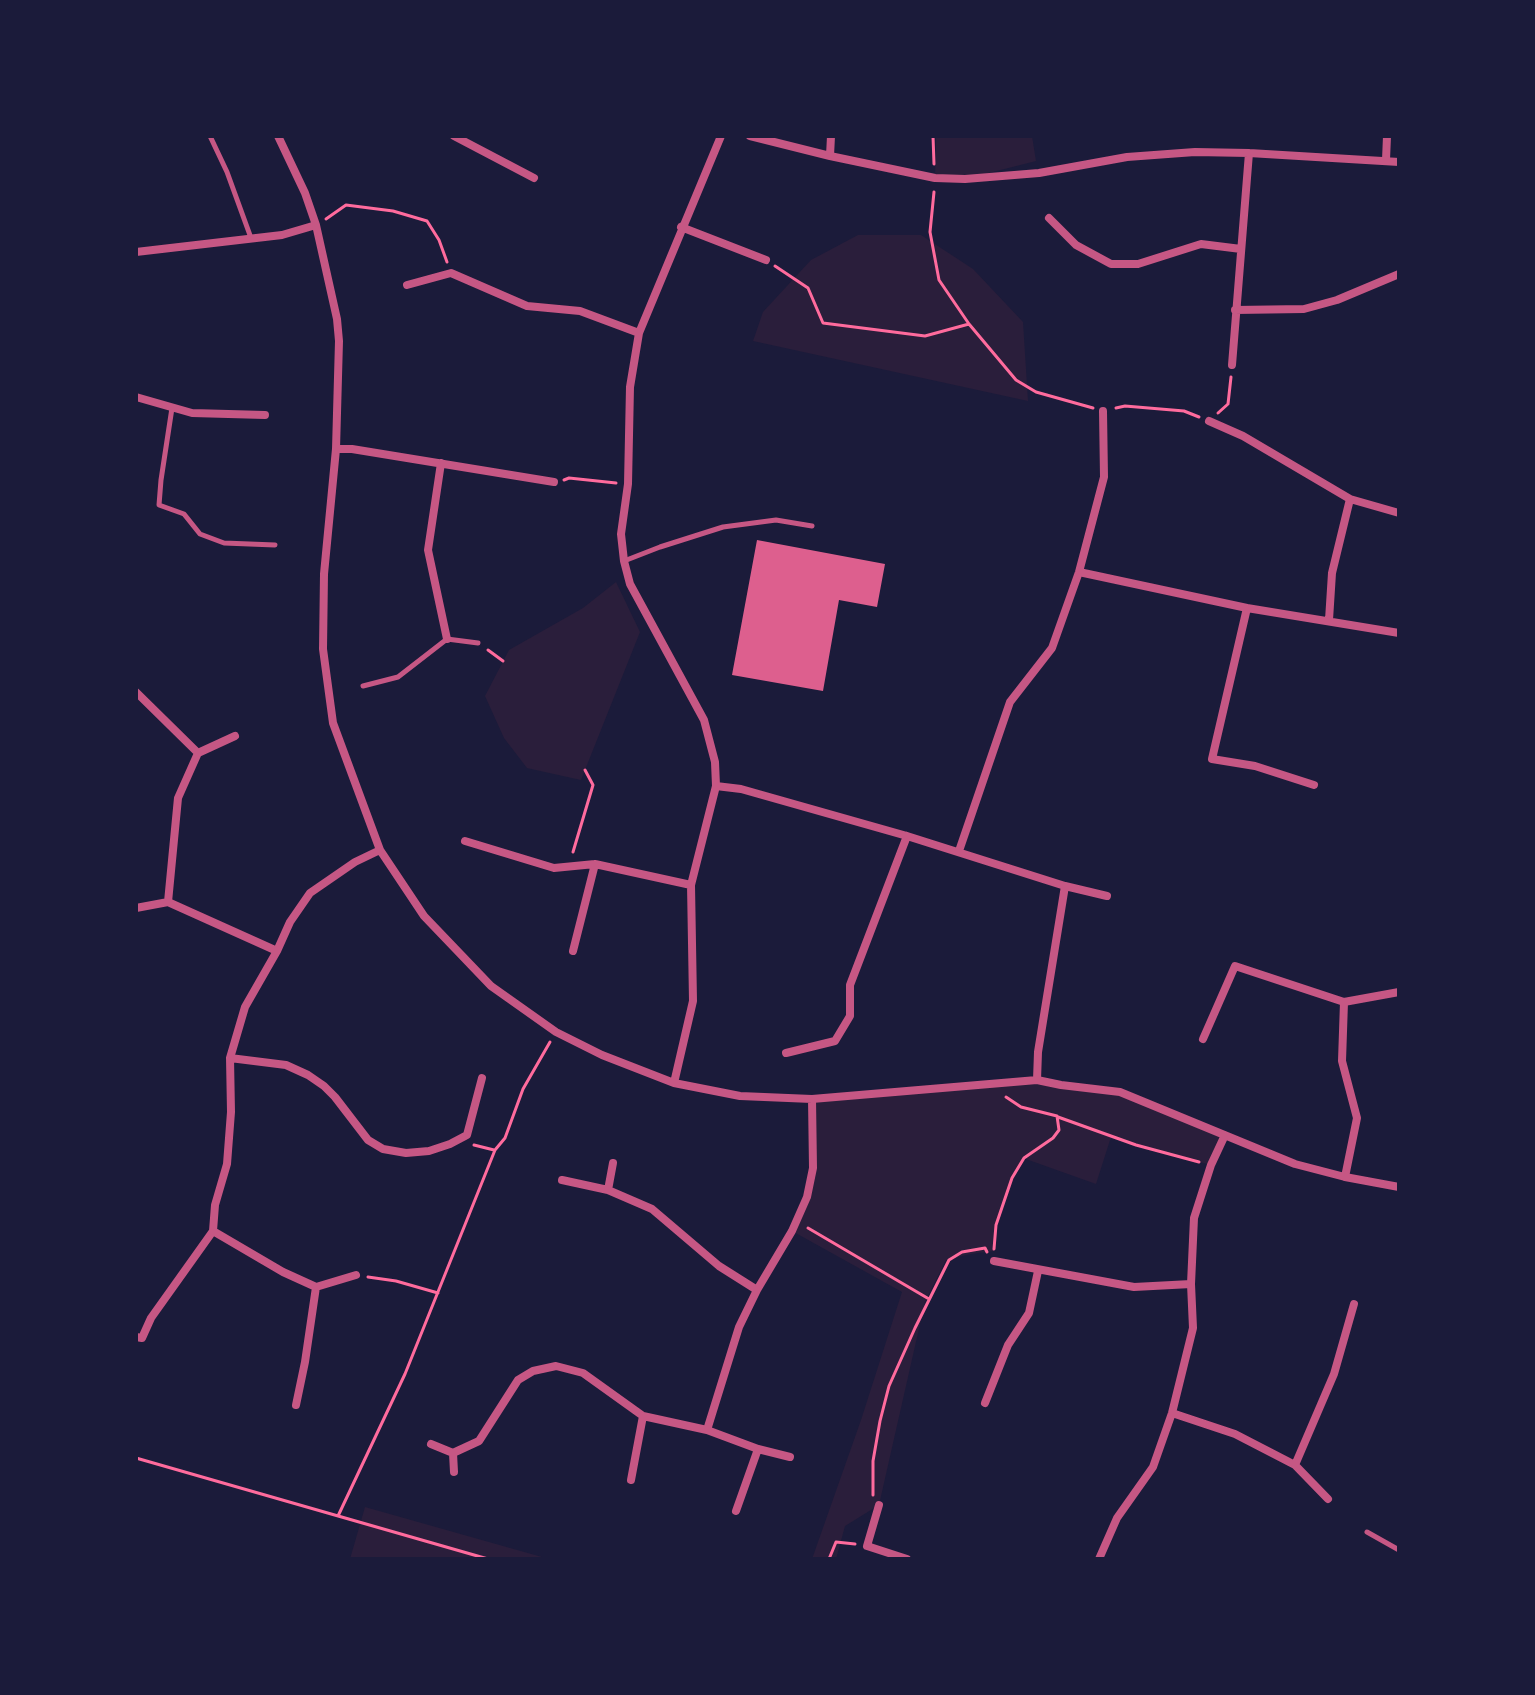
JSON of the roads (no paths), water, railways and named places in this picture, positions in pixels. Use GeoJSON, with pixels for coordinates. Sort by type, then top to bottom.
{"type":"FeatureCollection","features":[{"type":"Feature","properties":{"kind":"street"},"geometry":{"type":"LineString","coordinates":[[278,136],[305,193],[316,225],[337,319],[336,449],[324,574],[323,649],[333,723],[380,850],[424,916],[491,986],[556,1032],[602,1055],[674,1083],[740,1096],[812,1099],[1037,1080],[1120,1092],[1295,1164],[1399,1187]]}},
{"type":"Feature","properties":{"kind":"street"},"geometry":{"type":"LineString","coordinates":[[455,136],[534,178]]}},
{"type":"Feature","properties":{"kind":"street"},"geometry":{"type":"LineString","coordinates":[[674,1083],[693,1001],[691,885],[716,786],[715,762],[704,720],[630,584],[621,534],[628,484],[630,387],[639,333],[721,136]]}},
{"type":"Feature","properties":{"kind":"street"},"geometry":{"type":"LineString","coordinates":[[750,136],[935,178],[965,179],[1039,173],[1127,157],[1195,152],[1399,162]]}},
{"type":"Feature","properties":{"kind":"street"},"geometry":{"type":"LineString","coordinates":[[830,156],[831,136]]}},
{"type":"Feature","properties":{"kind":"street"},"geometry":{"type":"LineString","coordinates":[[1386,160],[1387,136]]}},
{"type":"Feature","properties":{"kind":"street"},"geometry":{"type":"LineString","coordinates":[[1232,365],[1249,153]]}},
{"type":"Feature","properties":{"kind":"street"},"geometry":{"type":"LineString","coordinates":[[1049,218],[1076,245],[1111,264],[1138,264],[1201,244],[1241,249]]}},
{"type":"Feature","properties":{"kind":"street"},"geometry":{"type":"LineString","coordinates":[[136,252],[282,235],[316,225]]}},
{"type":"Feature","properties":{"kind":"street"},"geometry":{"type":"LineString","coordinates":[[681,227],[766,260]]}},
{"type":"Feature","properties":{"kind":"street"},"geometry":{"type":"LineString","coordinates":[[407,285],[451,273],[527,306],[580,311],[639,333]]}},
{"type":"Feature","properties":{"kind":"street"},"geometry":{"type":"LineString","coordinates":[[1235,310],[1304,309],[1337,300],[1399,274]]}},
{"type":"Feature","properties":{"kind":"street"},"geometry":{"type":"LineString","coordinates":[[136,397],[192,413],[265,415]]}},
{"type":"Feature","properties":{"kind":"street"},"geometry":{"type":"LineString","coordinates":[[959,851],[1010,702],[1052,648],[1079,572],[1104,477],[1103,411]]}},
{"type":"Feature","properties":{"kind":"street"},"geometry":{"type":"LineString","coordinates":[[1209,421],[1243,436],[1350,499],[1399,513]]}},
{"type":"Feature","properties":{"kind":"street"},"geometry":{"type":"LineString","coordinates":[[336,449],[554,482]]}},
{"type":"Feature","properties":{"kind":"street"},"geometry":{"type":"LineString","coordinates":[[441,463],[428,550],[447,639]]}},
{"type":"Feature","properties":{"kind":"street"},"geometry":{"type":"LineString","coordinates":[[1329,620],[1332,573],[1350,499]]}},
{"type":"Feature","properties":{"kind":"street"},"geometry":{"type":"LineString","coordinates":[[1079,572],[1247,608],[1399,633]]}},
{"type":"Feature","properties":{"kind":"street"},"geometry":{"type":"LineString","coordinates":[[1247,608],[1212,759],[1255,766],[1314,785]]}},
{"type":"Feature","properties":{"kind":"street"},"geometry":{"type":"LineString","coordinates":[[136,692],[198,753]]}},
{"type":"Feature","properties":{"kind":"street"},"geometry":{"type":"LineString","coordinates":[[168,902],[178,798],[198,753],[235,736]]}},
{"type":"Feature","properties":{"kind":"street"},"geometry":{"type":"LineString","coordinates":[[716,786],[741,789],[1107,896]]}},
{"type":"Feature","properties":{"kind":"street"},"geometry":{"type":"LineString","coordinates":[[786,1053],[835,1041],[850,1016],[850,985],[907,836]]}},
{"type":"Feature","properties":{"kind":"street"},"geometry":{"type":"LineString","coordinates":[[465,841],[554,868],[595,864],[691,885]]}},
{"type":"Feature","properties":{"kind":"street"},"geometry":{"type":"LineString","coordinates":[[136,1337],[142,1338],[151,1318],[213,1231],[215,1205],[227,1164],[231,1112],[230,1058],[245,1007],[290,922],[310,893],[355,862],[380,850]]}},
{"type":"Feature","properties":{"kind":"street"},"geometry":{"type":"LineString","coordinates":[[573,951],[595,864]]}},
{"type":"Feature","properties":{"kind":"street"},"geometry":{"type":"LineString","coordinates":[[1037,1080],[1038,1052],[1065,886]]}},
{"type":"Feature","properties":{"kind":"street"},"geometry":{"type":"LineString","coordinates":[[136,908],[168,902],[277,951]]}},
{"type":"Feature","properties":{"kind":"street"},"geometry":{"type":"LineString","coordinates":[[1203,1039],[1235,966],[1344,1002],[1399,992]]}},
{"type":"Feature","properties":{"kind":"street"},"geometry":{"type":"LineString","coordinates":[[1344,1002],[1342,1061],[1357,1118],[1345,1177]]}},
{"type":"Feature","properties":{"kind":"street"},"geometry":{"type":"LineString","coordinates":[[230,1058],[286,1065],[308,1075],[335,1097],[368,1140],[383,1149],[406,1153],[429,1151],[467,1135],[482,1078]]}},
{"type":"Feature","properties":{"kind":"street"},"geometry":{"type":"LineString","coordinates":[[707,1430],[739,1327],[792,1231],[807,1197],[813,1168],[812,1099]]}},
{"type":"Feature","properties":{"kind":"street"},"geometry":{"type":"LineString","coordinates":[[467,1135],[474,1145]]}},
{"type":"Feature","properties":{"kind":"street"},"geometry":{"type":"LineString","coordinates":[[1099,1559],[1117,1518],[1153,1467],[1172,1413],[1193,1328],[1194,1218],[1211,1165],[1225,1135]]}},
{"type":"Feature","properties":{"kind":"street"},"geometry":{"type":"LineString","coordinates":[[608,1190],[613,1163]]}},
{"type":"Feature","properties":{"kind":"street"},"geometry":{"type":"LineString","coordinates":[[562,1180],[608,1190],[652,1209],[719,1266],[757,1290]]}},
{"type":"Feature","properties":{"kind":"street"},"geometry":{"type":"LineString","coordinates":[[213,1231],[283,1272],[316,1287],[356,1275]]}},
{"type":"Feature","properties":{"kind":"street"},"geometry":{"type":"LineString","coordinates":[[994,1261],[1134,1287],[1191,1284]]}},
{"type":"Feature","properties":{"kind":"street"},"geometry":{"type":"LineString","coordinates":[[985,1403],[1008,1345],[1029,1313],[1038,1271]]}},
{"type":"Feature","properties":{"kind":"street"},"geometry":{"type":"LineString","coordinates":[[296,1405],[316,1287]]}},
{"type":"Feature","properties":{"kind":"street"},"geometry":{"type":"LineString","coordinates":[[1295,1465],[1334,1374],[1354,1304]]}},
{"type":"Feature","properties":{"kind":"street"},"geometry":{"type":"LineString","coordinates":[[431,1444],[453,1453],[479,1441],[518,1380],[533,1371],[556,1366],[583,1373],[643,1416],[707,1430],[790,1457]]}},
{"type":"Feature","properties":{"kind":"street"},"geometry":{"type":"LineString","coordinates":[[1172,1413],[1235,1434],[1295,1465],[1328,1499]]}},
{"type":"Feature","properties":{"kind":"street"},"geometry":{"type":"LineString","coordinates":[[631,1480],[643,1416]]}},
{"type":"Feature","properties":{"kind":"street"},"geometry":{"type":"LineString","coordinates":[[736,1511],[758,1449]]}},
{"type":"Feature","properties":{"kind":"street"},"geometry":{"type":"LineString","coordinates":[[453,1453],[454,1472]]}},
{"type":"Feature","properties":{"kind":"street"},"geometry":{"type":"LineString","coordinates":[[879,1505],[867,1546],[907,1559]]}},
{"type":"Feature","properties":{"kind":"lane"},"geometry":{"type":"LineString","coordinates":[[210,136],[252,239]]}},
{"type":"Feature","properties":{"kind":"lane"},"geometry":{"type":"LineString","coordinates":[[172,408],[159,505],[184,514],[200,534],[224,543],[275,545]]}},
{"type":"Feature","properties":{"kind":"lane"},"geometry":{"type":"LineString","coordinates":[[624,561],[723,527],[776,520],[812,526]]}},
{"type":"Feature","properties":{"kind":"lane"},"geometry":{"type":"LineString","coordinates":[[363,686],[398,677],[447,639],[478,643]]}},
{"type":"Feature","properties":{"kind":"lane"},"geometry":{"type":"LineString","coordinates":[[1367,1532],[1399,1550]]}}]}
